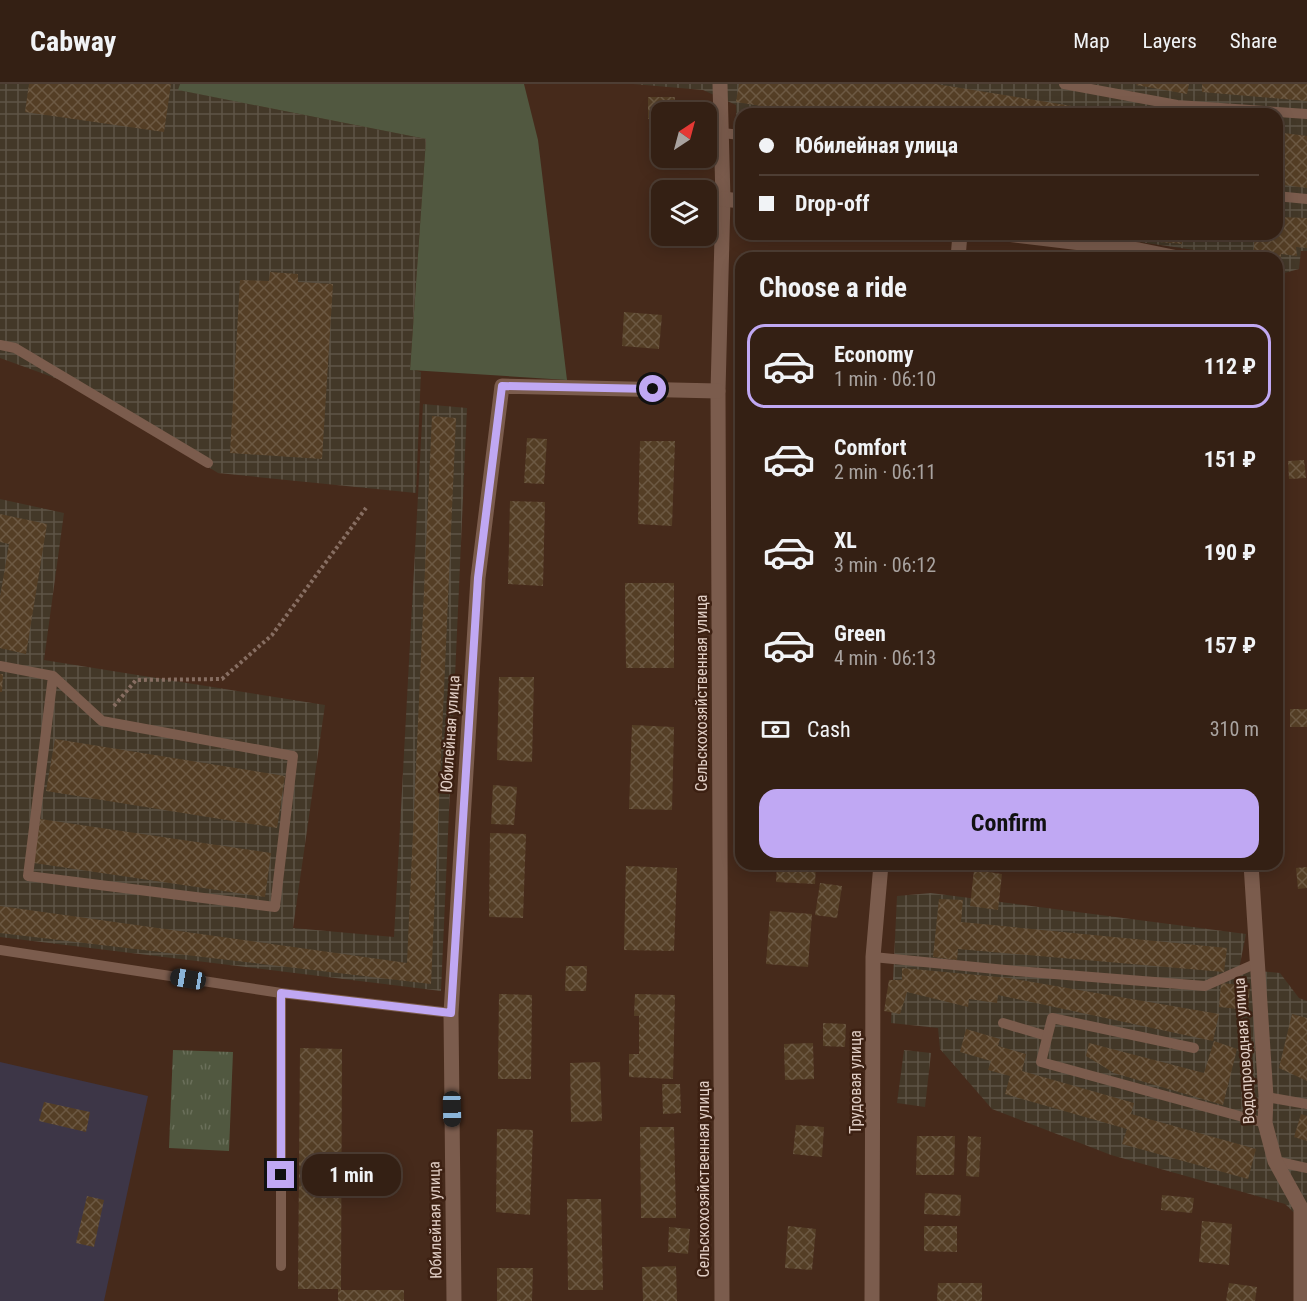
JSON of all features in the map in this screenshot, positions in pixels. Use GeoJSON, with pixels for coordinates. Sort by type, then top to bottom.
{"type":"FeatureCollection","features":[{"type":"Feature","properties":{"kind":"street","name":"Сельскохозяйственная улица"},"geometry":{"type":"LineString","coordinates":[[720,84],[723,199],[718,391],[722,1301]]}},
{"type":"Feature","properties":{"kind":"street"},"geometry":{"type":"LineString","coordinates":[[723,199],[735,200]]}},
{"type":"Feature","properties":{"kind":"street"},"geometry":{"type":"LineString","coordinates":[[1056,240],[1149,252]]}},
{"type":"Feature","properties":{"kind":"street","name":"Юбилейная улица"},"geometry":{"type":"LineString","coordinates":[[454,1301],[451,1013],[478,578],[502,386],[718,391]]}},
{"type":"Feature","properties":{"kind":"street","name":"Трудовая улица"},"geometry":{"type":"LineString","coordinates":[[872,1301],[873,957],[880,870]]}},
{"type":"Feature","properties":{"kind":"street","name":"Водопроводная улица"},"geometry":{"type":"LineString","coordinates":[[1251,870],[1266,1097],[1265,1123],[1275,1161],[1301,1208],[1301,1301]]}},
{"type":"Feature","properties":{"kind":"lane"},"geometry":{"type":"LineString","coordinates":[[1064,84],[1193,108]]}},
{"type":"Feature","properties":{"kind":"lane"},"geometry":{"type":"LineString","coordinates":[[1283,113],[1307,114]]}},
{"type":"Feature","properties":{"kind":"lane"},"geometry":{"type":"LineString","coordinates":[[722,133],[735,134]]}},
{"type":"Feature","properties":{"kind":"lane"},"geometry":{"type":"LineString","coordinates":[[1283,197],[1307,199]]}},
{"type":"Feature","properties":{"kind":"lane"},"geometry":{"type":"LineString","coordinates":[[0,345],[15,348],[208,463]]}},
{"type":"Feature","properties":{"kind":"lane"},"geometry":{"type":"LineString","coordinates":[[0,666],[53,676],[102,722],[293,756],[275,907],[28,876],[53,676]]}},
{"type":"Feature","properties":{"kind":"lane"},"geometry":{"type":"LineString","coordinates":[[0,950],[281,993],[451,1013]]}},
{"type":"Feature","properties":{"kind":"lane"},"geometry":{"type":"LineString","coordinates":[[873,957],[1205,986],[1257,963]]}},
{"type":"Feature","properties":{"kind":"lane"},"geometry":{"type":"LineString","coordinates":[[281,993],[281,1266]]}},
{"type":"Feature","properties":{"kind":"lane"},"geometry":{"type":"LineString","coordinates":[[1194,1048],[1052,1018],[1041,1062],[1265,1123]]}},
{"type":"Feature","properties":{"kind":"lane"},"geometry":{"type":"LineString","coordinates":[[1003,1023],[1047,1036]]}},
{"type":"Feature","properties":{"kind":"lane"},"geometry":{"type":"LineString","coordinates":[[1266,1097],[1307,1104]]}},
{"type":"Feature","properties":{"kind":"lane"},"geometry":{"type":"LineString","coordinates":[[1275,1161],[1307,1168]]}},
{"type":"Feature","properties":{"kind":"path"},"geometry":{"type":"LineString","coordinates":[[102,722],[136,680],[222,679],[272,635],[366,508]]}},
{"type":"Feature","properties":{"kind":"shaded area"},"geometry":{"type":"Polygon","coordinates":[[[0,84],[180,84],[179,90],[426,139],[410,369],[421,372],[416,493],[218,473],[80,387],[0,358],[0,84]]]}},
{"type":"Feature","properties":{"kind":"shaded area"},"geometry":{"type":"Polygon","coordinates":[[[633,84],[1307,84],[1307,251],[1301,251],[1299,269],[1283,273],[1283,252],[1208,252],[1132,240],[1283,240],[1283,108],[736,108],[736,105],[703,90],[633,84]]]}},
{"type":"Feature","properties":{"kind":"shaded area"},"geometry":{"type":"Polygon","coordinates":[[[423,404],[467,408],[441,991],[0,937],[0,499],[64,513],[44,660],[325,705],[293,928],[394,937],[423,404]]]}},
{"type":"Feature","properties":{"kind":"shaded area"},"geometry":{"type":"Polygon","coordinates":[[[931,893],[1246,934],[1239,969],[1280,973],[1299,998],[1307,1001],[1307,1225],[1285,1204],[1111,1155],[992,1109],[940,1049],[938,1028],[891,1023],[897,896],[931,893]]]}},
{"type":"Feature","properties":{"kind":"shaded area"},"geometry":{"type":"Polygon","coordinates":[[[904,1050],[931,1053],[925,1107],[897,1103],[904,1050]]]}},
{"type":"Feature","properties":{"kind":"shaded area"},"geometry":{"type":"Polygon","coordinates":[[[0,1062],[148,1096],[104,1301],[0,1301],[0,1062]]]}},
{"type":"Feature","properties":{"kind":"green space"},"geometry":{"type":"Polygon","coordinates":[[[180,84],[524,84],[538,140],[567,380],[410,370],[426,139],[178,90],[180,84]]]}},
{"type":"Feature","properties":{"kind":"green space"},"geometry":{"type":"Polygon","coordinates":[[[173,1050],[233,1052],[229,1151],[169,1148],[173,1050]]]}},
{"type":"Feature","properties":{"kind":"building"},"geometry":{"type":"Polygon","coordinates":[[[29,84],[171,84],[164,132],[25,112],[29,84]]]}},
{"type":"Feature","properties":{"kind":"building"},"geometry":{"type":"Polygon","coordinates":[[[739,84],[936,84],[1084,108],[774,108],[736,102],[739,84]]]}},
{"type":"Feature","properties":{"kind":"building"},"geometry":{"type":"Polygon","coordinates":[[[1137,84],[1189,84],[1187,94],[1137,84]]]}},
{"type":"Feature","properties":{"kind":"building"},"geometry":{"type":"Polygon","coordinates":[[[1202,84],[1307,84],[1307,101],[1202,92],[1202,84]]]}},
{"type":"Feature","properties":{"kind":"building"},"geometry":{"type":"Polygon","coordinates":[[[648,97],[675,97],[675,102],[651,102],[651,119],[648,119],[648,97]]]}},
{"type":"Feature","properties":{"kind":"building"},"geometry":{"type":"Polygon","coordinates":[[[1283,133],[1307,136],[1307,188],[1283,185],[1283,133]]]}},
{"type":"Feature","properties":{"kind":"building"},"geometry":{"type":"Polygon","coordinates":[[[1283,217],[1307,218],[1307,248],[1296,247],[1297,256],[1283,254],[1283,252],[1254,252],[1254,240],[1283,240],[1283,217]]]}},
{"type":"Feature","properties":{"kind":"building"},"geometry":{"type":"Polygon","coordinates":[[[1135,240],[1182,240],[1182,244],[1135,240]]]}},
{"type":"Feature","properties":{"kind":"building"},"geometry":{"type":"Polygon","coordinates":[[[270,272],[298,274],[298,282],[333,284],[322,459],[230,453],[240,280],[269,281],[270,272]]]}},
{"type":"Feature","properties":{"kind":"building"},"geometry":{"type":"Polygon","coordinates":[[[624,312],[662,315],[659,349],[622,346],[624,312]]]}},
{"type":"Feature","properties":{"kind":"building"},"geometry":{"type":"Polygon","coordinates":[[[432,416],[456,418],[431,984],[0,933],[0,906],[407,963],[432,416]]]}},
{"type":"Feature","properties":{"kind":"building"},"geometry":{"type":"Polygon","coordinates":[[[527,438],[547,439],[544,484],[524,483],[527,438]]]}},
{"type":"Feature","properties":{"kind":"building"},"geometry":{"type":"Polygon","coordinates":[[[640,441],[675,441],[672,526],[638,524],[640,441]]]}},
{"type":"Feature","properties":{"kind":"building"},"geometry":{"type":"Polygon","coordinates":[[[1304,460],[1306,478],[1289,479],[1288,461],[1304,460]]]}},
{"type":"Feature","properties":{"kind":"building"},"geometry":{"type":"Polygon","coordinates":[[[510,501],[545,502],[543,586],[508,584],[510,501]]]}},
{"type":"Feature","properties":{"kind":"building"},"geometry":{"type":"Polygon","coordinates":[[[0,514],[47,524],[26,654],[0,648],[0,597],[9,544],[0,542],[0,514]]]}},
{"type":"Feature","properties":{"kind":"building"},"geometry":{"type":"Polygon","coordinates":[[[625,583],[674,583],[674,668],[626,668],[625,583]]]}},
{"type":"Feature","properties":{"kind":"building"},"geometry":{"type":"Polygon","coordinates":[[[0,674],[3,674],[2,692],[0,692],[0,674]]]}},
{"type":"Feature","properties":{"kind":"building"},"geometry":{"type":"Polygon","coordinates":[[[499,677],[534,677],[532,762],[497,760],[499,677]]]}},
{"type":"Feature","properties":{"kind":"building"},"geometry":{"type":"Polygon","coordinates":[[[1290,709],[1307,709],[1307,727],[1290,727],[1290,709]]]}},
{"type":"Feature","properties":{"kind":"building"},"geometry":{"type":"Polygon","coordinates":[[[632,725],[674,727],[672,810],[629,809],[632,725]]]}},
{"type":"Feature","properties":{"kind":"building"},"geometry":{"type":"Polygon","coordinates":[[[55,739],[285,776],[277,828],[46,791],[55,739]]]}},
{"type":"Feature","properties":{"kind":"building"},"geometry":{"type":"Polygon","coordinates":[[[493,785],[517,787],[514,825],[491,824],[493,785]]]}},
{"type":"Feature","properties":{"kind":"building"},"geometry":{"type":"Polygon","coordinates":[[[40,819],[271,853],[265,897],[34,863],[40,819]]]}},
{"type":"Feature","properties":{"kind":"building"},"geometry":{"type":"Polygon","coordinates":[[[490,833],[526,834],[523,918],[489,917],[490,833]]]}},
{"type":"Feature","properties":{"kind":"building"},"geometry":{"type":"Polygon","coordinates":[[[626,866],[677,868],[674,951],[624,950],[626,866]]]}},
{"type":"Feature","properties":{"kind":"building"},"geometry":{"type":"Polygon","coordinates":[[[1307,867],[1307,888],[1298,889],[1296,868],[1307,867]]]}},
{"type":"Feature","properties":{"kind":"building"},"geometry":{"type":"Polygon","coordinates":[[[777,870],[816,870],[815,884],[776,882],[777,870]]]}},
{"type":"Feature","properties":{"kind":"building"},"geometry":{"type":"Polygon","coordinates":[[[974,870],[1002,874],[998,910],[970,906],[974,870]]]}},
{"type":"Feature","properties":{"kind":"building"},"geometry":{"type":"Polygon","coordinates":[[[820,883],[842,886],[837,918],[815,915],[820,883]]]}},
{"type":"Feature","properties":{"kind":"building"},"geometry":{"type":"Polygon","coordinates":[[[939,899],[963,900],[961,922],[1227,948],[1224,972],[958,949],[957,960],[933,957],[939,899]]]}},
{"type":"Feature","properties":{"kind":"building"},"geometry":{"type":"Polygon","coordinates":[[[770,911],[812,914],[808,967],[766,964],[770,911]]]}},
{"type":"Feature","properties":{"kind":"building"},"geometry":{"type":"Polygon","coordinates":[[[566,966],[587,966],[586,991],[565,991],[566,966]]]}},
{"type":"Feature","properties":{"kind":"building"},"geometry":{"type":"Polygon","coordinates":[[[902,968],[1009,978],[1219,1014],[1213,1041],[998,995],[997,1003],[969,999],[968,1007],[907,992],[900,1014],[884,1011],[889,980],[902,980],[902,968]]]}},
{"type":"Feature","properties":{"kind":"building"},"geometry":{"type":"Polygon","coordinates":[[[1221,983],[1250,986],[1248,1010],[1219,1007],[1221,983]]]}},
{"type":"Feature","properties":{"kind":"building"},"geometry":{"type":"Polygon","coordinates":[[[499,994],[532,995],[531,1079],[498,1079],[499,994]]]}},
{"type":"Feature","properties":{"kind":"building"},"geometry":{"type":"Polygon","coordinates":[[[635,994],[675,995],[673,1079],[629,1077],[629,1054],[639,1054],[639,1016],[634,1016],[635,994]]]}},
{"type":"Feature","properties":{"kind":"building"},"geometry":{"type":"Polygon","coordinates":[[[1292,1014],[1307,1018],[1307,1081],[1279,1068],[1292,1014]]]}},
{"type":"Feature","properties":{"kind":"building"},"geometry":{"type":"Polygon","coordinates":[[[823,1023],[846,1024],[845,1047],[823,1046],[823,1023]]]}},
{"type":"Feature","properties":{"kind":"building"},"geometry":{"type":"Polygon","coordinates":[[[966,1029],[1000,1039],[998,1046],[1026,1054],[1022,1071],[1134,1103],[1131,1114],[1256,1149],[1248,1179],[1122,1144],[1127,1129],[1005,1094],[1010,1076],[988,1070],[991,1061],[960,1052],[966,1029]]]}},
{"type":"Feature","properties":{"kind":"building"},"geometry":{"type":"Polygon","coordinates":[[[1214,1041],[1237,1049],[1223,1105],[1114,1073],[1086,1056],[1089,1043],[1204,1073],[1214,1041]]]}},
{"type":"Feature","properties":{"kind":"building"},"geometry":{"type":"Polygon","coordinates":[[[813,1043],[814,1079],[785,1080],[784,1044],[813,1043]]]}},
{"type":"Feature","properties":{"kind":"building"},"geometry":{"type":"Polygon","coordinates":[[[300,1048],[342,1049],[341,1290],[404,1290],[404,1301],[338,1301],[338,1289],[298,1289],[300,1048]]]}},
{"type":"Feature","properties":{"kind":"building"},"geometry":{"type":"Polygon","coordinates":[[[600,1062],[602,1121],[571,1122],[570,1063],[600,1062]]]}},
{"type":"Feature","properties":{"kind":"building"},"geometry":{"type":"Polygon","coordinates":[[[662,1084],[680,1084],[681,1113],[663,1114],[662,1084]]]}},
{"type":"Feature","properties":{"kind":"building"},"geometry":{"type":"Polygon","coordinates":[[[44,1102],[90,1112],[86,1132],[39,1121],[44,1102]]]}},
{"type":"Feature","properties":{"kind":"building"},"geometry":{"type":"Polygon","coordinates":[[[1301,1114],[1307,1116],[1307,1141],[1294,1137],[1301,1114]]]}},
{"type":"Feature","properties":{"kind":"building"},"geometry":{"type":"Polygon","coordinates":[[[796,1125],[824,1127],[822,1157],[793,1154],[796,1125]]]}},
{"type":"Feature","properties":{"kind":"building"},"geometry":{"type":"Polygon","coordinates":[[[640,1127],[674,1127],[676,1218],[641,1218],[640,1127]]]}},
{"type":"Feature","properties":{"kind":"building"},"geometry":{"type":"Polygon","coordinates":[[[497,1129],[533,1130],[530,1215],[496,1212],[497,1129]]]}},
{"type":"Feature","properties":{"kind":"building"},"geometry":{"type":"Polygon","coordinates":[[[917,1136],[955,1136],[954,1175],[916,1175],[917,1136]]]}},
{"type":"Feature","properties":{"kind":"building"},"geometry":{"type":"Polygon","coordinates":[[[968,1136],[981,1137],[979,1177],[966,1176],[968,1136]]]}},
{"type":"Feature","properties":{"kind":"building"},"geometry":{"type":"Polygon","coordinates":[[[925,1193],[961,1195],[960,1216],[924,1214],[925,1193]]]}},
{"type":"Feature","properties":{"kind":"building"},"geometry":{"type":"Polygon","coordinates":[[[1162,1195],[1194,1198],[1192,1213],[1161,1210],[1162,1195]]]}},
{"type":"Feature","properties":{"kind":"building"},"geometry":{"type":"Polygon","coordinates":[[[87,1196],[104,1200],[94,1247],[76,1243],[87,1196]]]}},
{"type":"Feature","properties":{"kind":"building"},"geometry":{"type":"Polygon","coordinates":[[[567,1199],[601,1199],[603,1290],[568,1290],[567,1199]]]}},
{"type":"Feature","properties":{"kind":"building"},"geometry":{"type":"Polygon","coordinates":[[[1202,1221],[1232,1224],[1229,1265],[1199,1262],[1202,1221]]]}},
{"type":"Feature","properties":{"kind":"building"},"geometry":{"type":"Polygon","coordinates":[[[788,1226],[816,1229],[812,1270],[785,1268],[788,1226]]]}},
{"type":"Feature","properties":{"kind":"building"},"geometry":{"type":"Polygon","coordinates":[[[924,1226],[957,1226],[957,1252],[924,1251],[924,1226]]]}},
{"type":"Feature","properties":{"kind":"building"},"geometry":{"type":"Polygon","coordinates":[[[669,1227],[690,1229],[688,1254],[668,1252],[669,1227]]]}},
{"type":"Feature","properties":{"kind":"building"},"geometry":{"type":"Polygon","coordinates":[[[676,1266],[677,1301],[643,1301],[642,1267],[676,1266]]]}},
{"type":"Feature","properties":{"kind":"building"},"geometry":{"type":"Polygon","coordinates":[[[497,1268],[533,1268],[532,1301],[497,1301],[497,1268]]]}},
{"type":"Feature","properties":{"kind":"building"},"geometry":{"type":"Polygon","coordinates":[[[938,1283],[982,1283],[982,1301],[937,1301],[938,1283]]]}},
{"type":"Feature","properties":{"kind":"building"},"geometry":{"type":"Polygon","coordinates":[[[1229,1283],[1257,1287],[1255,1301],[1226,1301],[1229,1283]]]}},
{"type":"Feature","properties":{"kind":"route"},"geometry":{"type":"LineString","coordinates":[[281,1175],[281,993],[451,1013],[478,578],[502,386],[653,389]]}}]}
